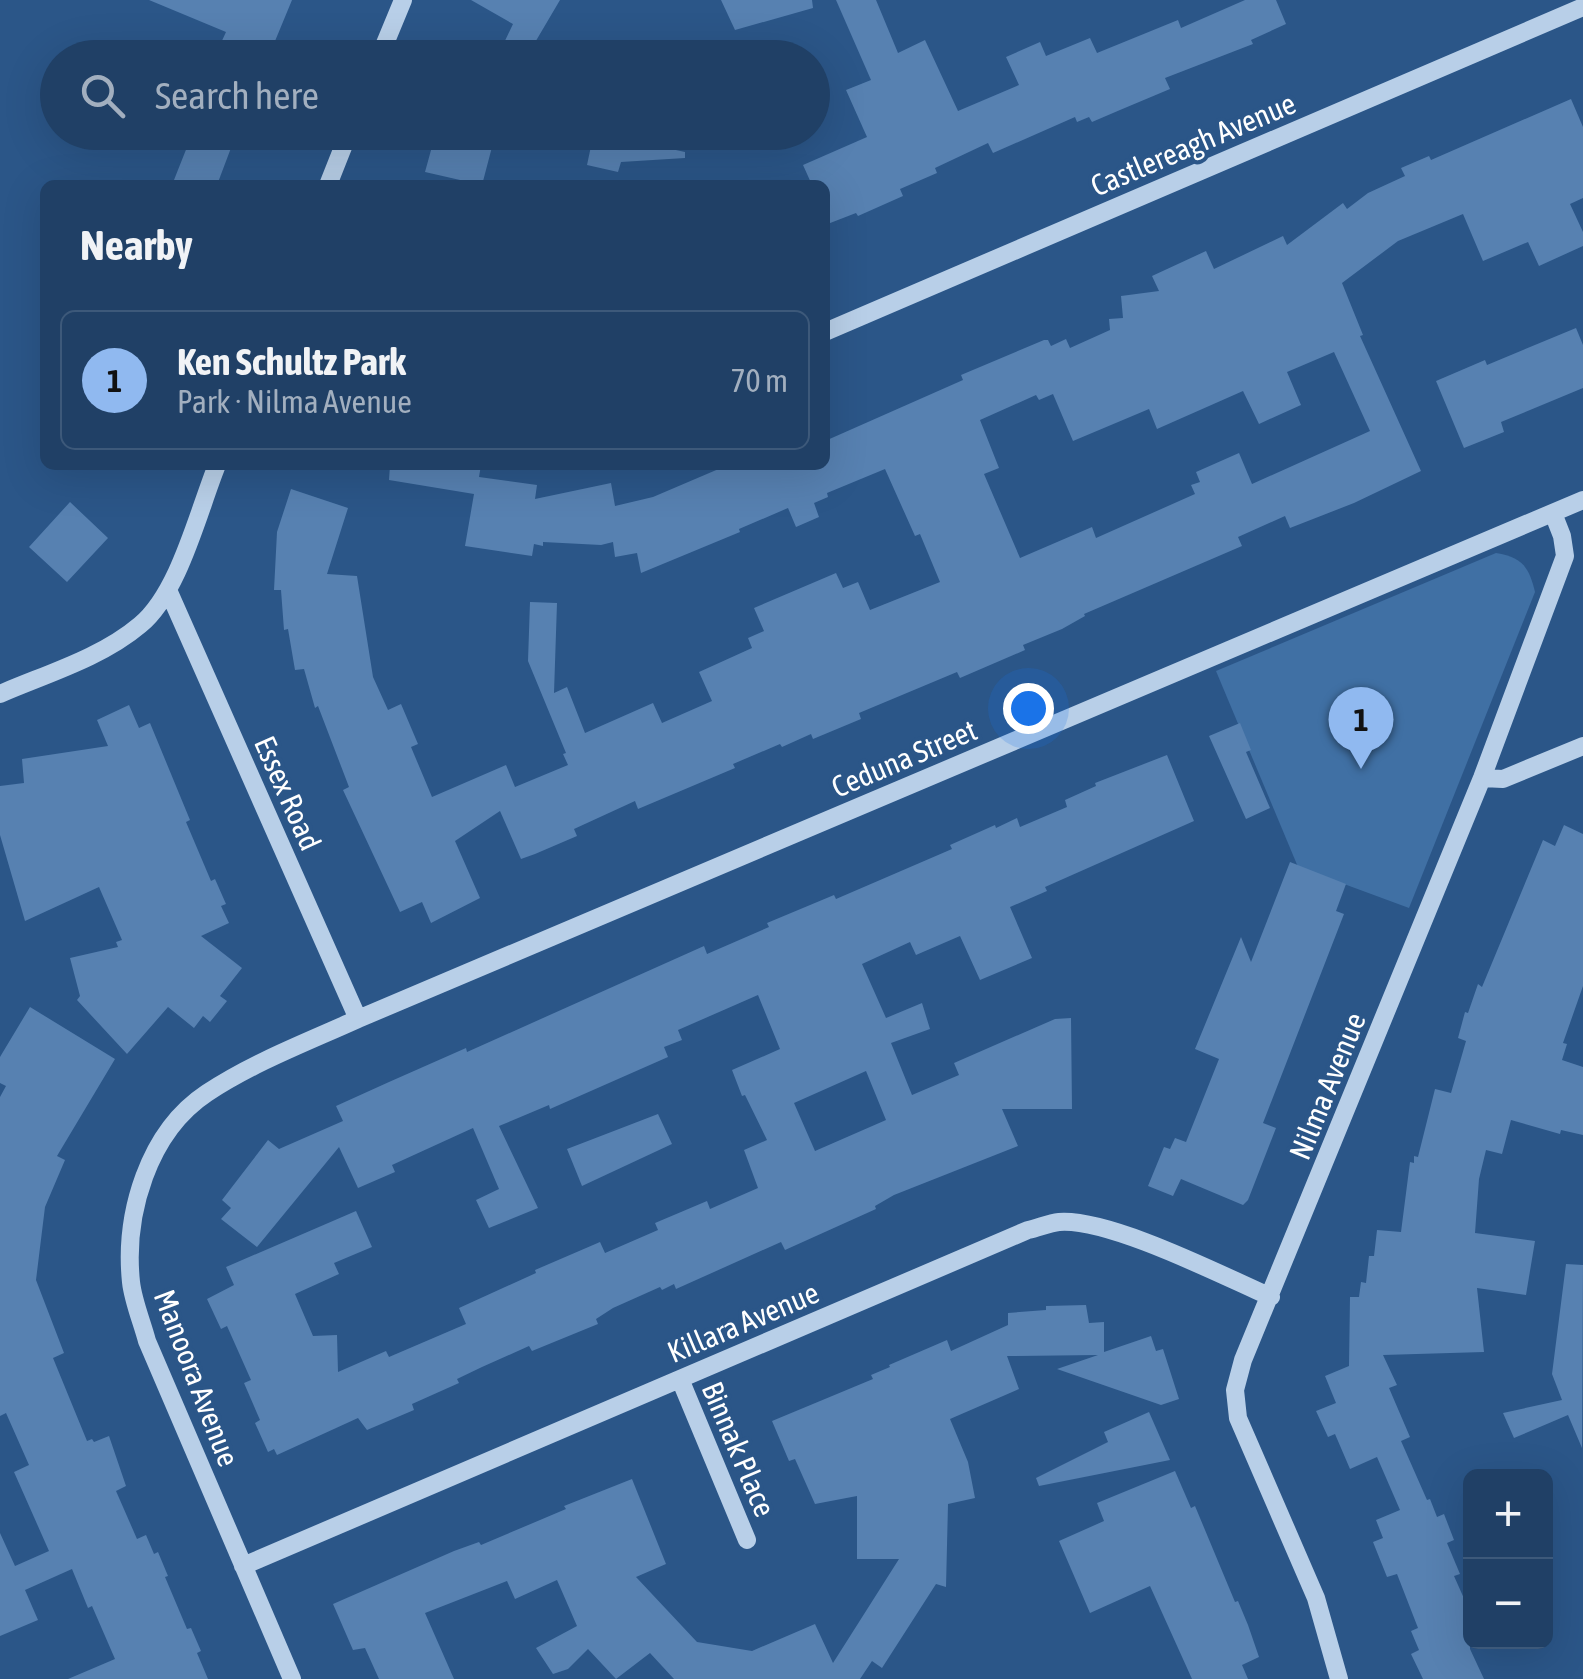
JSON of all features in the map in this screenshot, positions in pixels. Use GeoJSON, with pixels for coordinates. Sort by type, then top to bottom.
{"type":"FeatureCollection","features":[{"type":"Feature","properties":{"kind":"street"},"geometry":{"type":"LineString","coordinates":[[386,40],[402,0]]}},
{"type":"Feature","properties":{"kind":"street","name":"Castlereagh Avenue"},"geometry":{"type":"LineString","coordinates":[[830,330],[1583,6]]}},
{"type":"Feature","properties":{"kind":"street"},"geometry":{"type":"LineString","coordinates":[[330,180],[342,150]]}},
{"type":"Feature","properties":{"kind":"street"},"geometry":{"type":"LineString","coordinates":[[0,694],[105,649],[142,624],[168,590],[215,470]]}},
{"type":"Feature","properties":{"kind":"street","name":"Ceduna Street"},"geometry":{"type":"LineString","coordinates":[[358,1019],[1583,500]]}},
{"type":"Feature","properties":{"kind":"street","name":"Nilma Avenue"},"geometry":{"type":"LineString","coordinates":[[1338,1679],[1316,1598],[1238,1418],[1236,1390],[1243,1360],[1482,778],[1565,556],[1552,513]]}},
{"type":"Feature","properties":{"kind":"street","name":"Essex Road"},"geometry":{"type":"LineString","coordinates":[[168,590],[358,1019]]}},
{"type":"Feature","properties":{"kind":"street"},"geometry":{"type":"LineString","coordinates":[[1482,778],[1503,780],[1583,746]]}},
{"type":"Feature","properties":{"kind":"street","name":"Manoora Avenue"},"geometry":{"type":"LineString","coordinates":[[292,1679],[147,1341],[131,1284],[130,1231],[142,1182],[165,1134],[204,1095],[249,1068],[358,1019]]}},
{"type":"Feature","properties":{"kind":"street","name":"Killara Avenue"},"geometry":{"type":"LineString","coordinates":[[243,1566],[998,1242],[1058,1222],[1089,1224],[1119,1232],[1271,1297]]}},
{"type":"Feature","properties":{"kind":"street","name":"Binnak Place"},"geometry":{"type":"LineString","coordinates":[[680,1379],[747,1540]]}},
{"type":"Feature","properties":{"kind":"shaded area"},"geometry":{"type":"Polygon","coordinates":[[[1496,553],[1523,565],[1535,592],[1409,908],[1298,867],[1216,671],[1496,553]]]}},
{"type":"Feature","properties":{"kind":"building"},"geometry":{"type":"Polygon","coordinates":[[[149,0],[292,0],[275,40],[222,40],[226,32],[149,0]]]}},
{"type":"Feature","properties":{"kind":"building"},"geometry":{"type":"Polygon","coordinates":[[[471,0],[560,0],[536,40],[505,40],[513,24],[471,0]]]}},
{"type":"Feature","properties":{"kind":"building"},"geometry":{"type":"Polygon","coordinates":[[[721,0],[812,0],[813,8],[735,30],[721,0]]]}},
{"type":"Feature","properties":{"kind":"building"},"geometry":{"type":"Polygon","coordinates":[[[836,0],[876,0],[898,53],[925,40],[958,111],[1019,85],[1006,57],[1040,42],[1046,56],[1090,38],[1097,53],[1178,20],[1181,28],[1245,0],[1276,0],[1286,24],[1251,40],[1253,44],[1165,78],[1170,89],[1092,122],[1089,117],[1077,122],[1075,117],[993,153],[988,143],[900,189],[903,196],[858,216],[856,213],[830,223],[830,180],[810,180],[803,165],[867,137],[846,90],[871,80],[836,0]]]}},
{"type":"Feature","properties":{"kind":"building"},"geometry":{"type":"Polygon","coordinates":[[[1571,99],[1583,127],[1583,198],[1570,204],[1583,232],[1583,246],[1539,266],[1528,242],[1483,261],[1463,214],[1398,241],[1342,283],[1363,335],[1360,336],[1421,471],[1290,528],[1285,516],[1238,537],[1242,546],[1084,614],[1062,629],[1023,645],[1025,650],[960,678],[957,672],[859,713],[861,719],[813,739],[811,734],[782,747],[780,744],[733,764],[735,768],[638,809],[635,801],[574,829],[577,836],[535,854],[521,859],[500,811],[455,841],[480,898],[431,923],[422,902],[400,912],[343,790],[349,787],[318,706],[315,708],[304,669],[295,670],[288,629],[284,630],[281,590],[274,590],[277,532],[291,489],[348,508],[327,574],[357,576],[373,677],[388,710],[401,704],[418,744],[411,747],[432,797],[506,765],[515,787],[568,765],[528,661],[530,602],[557,603],[554,693],[567,687],[585,733],[653,703],[662,723],[712,701],[699,672],[752,648],[748,638],[764,631],[754,608],[836,573],[843,588],[858,582],[870,610],[940,582],[920,534],[915,536],[885,469],[827,493],[828,497],[814,503],[819,517],[796,527],[788,508],[641,573],[637,553],[615,557],[613,542],[543,542],[543,546],[534,544],[532,556],[465,546],[474,494],[389,480],[390,470],[480,470],[479,477],[537,485],[535,499],[611,483],[615,506],[653,497],[716,470],[830,470],[830,439],[963,380],[961,375],[1044,340],[1051,346],[1066,339],[1070,348],[1110,330],[1109,319],[1123,318],[1121,296],[1159,291],[1152,276],[1206,251],[1214,269],[1283,236],[1287,245],[1343,203],[1347,209],[1368,193],[1405,176],[1401,168],[1429,156],[1431,160],[1571,99]],[[1334,352],[1287,372],[1301,405],[1259,424],[1243,391],[1157,429],[1149,409],[1073,441],[1053,394],[1039,400],[1036,395],[980,420],[999,468],[984,474],[1020,558],[1092,527],[1096,538],[1195,494],[1191,485],[1200,482],[1196,472],[1239,453],[1252,484],[1370,431],[1334,352]]]}},
{"type":"Feature","properties":{"kind":"building"},"geometry":{"type":"Polygon","coordinates":[[[186,150],[230,150],[219,180],[174,180],[186,150]]]}},
{"type":"Feature","properties":{"kind":"building"},"geometry":{"type":"Polygon","coordinates":[[[431,150],[491,150],[483,180],[460,180],[425,172],[431,150]]]}},
{"type":"Feature","properties":{"kind":"building"},"geometry":{"type":"Polygon","coordinates":[[[590,150],[685,152],[685,158],[621,162],[618,172],[587,165],[590,150]]]}},
{"type":"Feature","properties":{"kind":"building"},"geometry":{"type":"Polygon","coordinates":[[[1576,328],[1583,345],[1583,388],[1501,422],[1504,432],[1464,448],[1436,381],[1485,360],[1487,365],[1576,328]]]}},
{"type":"Feature","properties":{"kind":"building"},"geometry":{"type":"Polygon","coordinates":[[[70,502],[108,538],[67,582],[29,547],[70,502]]]}},
{"type":"Feature","properties":{"kind":"building"},"geometry":{"type":"Polygon","coordinates":[[[129,705],[139,728],[150,723],[190,820],[186,822],[211,881],[215,879],[226,904],[221,906],[229,923],[201,936],[242,968],[220,996],[227,1001],[210,1022],[203,1016],[194,1028],[168,1007],[127,1054],[77,1000],[80,996],[70,958],[118,947],[116,942],[122,940],[99,887],[25,921],[0,835],[0,786],[24,783],[22,759],[108,746],[97,720],[129,705]]]}},
{"type":"Feature","properties":{"kind":"building"},"geometry":{"type":"Polygon","coordinates":[[[1240,723],[1251,750],[1246,752],[1270,808],[1246,819],[1209,736],[1240,723]]]}},
{"type":"Feature","properties":{"kind":"building"},"geometry":{"type":"Polygon","coordinates":[[[1167,755],[1194,821],[1045,887],[1047,891],[1010,907],[1032,958],[980,980],[960,936],[916,955],[910,942],[862,964],[886,1018],[922,1003],[930,1029],[891,1043],[912,1095],[959,1075],[954,1063],[1055,1019],[1071,1018],[1072,1109],[1002,1109],[1018,1146],[894,1195],[876,1209],[785,1250],[781,1242],[676,1289],[674,1284],[662,1290],[660,1287],[613,1308],[596,1319],[598,1324],[532,1351],[529,1346],[457,1379],[459,1383],[412,1404],[414,1410],[367,1430],[358,1418],[277,1455],[274,1449],[268,1452],[244,1383],[251,1380],[227,1326],[221,1329],[207,1299],[234,1285],[226,1267],[356,1211],[372,1247],[334,1263],[339,1274],[295,1294],[313,1336],[337,1335],[338,1372],[386,1351],[389,1357],[466,1324],[459,1308],[536,1273],[535,1270],[600,1242],[605,1253],[658,1230],[655,1223],[707,1201],[710,1209],[758,1188],[744,1150],[767,1140],[732,1070],[780,1049],[758,995],[678,1030],[682,1040],[664,1047],[668,1057],[550,1109],[549,1105],[499,1126],[538,1208],[489,1228],[476,1200],[499,1189],[473,1128],[392,1165],[395,1172],[358,1188],[339,1147],[257,1247],[221,1219],[231,1208],[222,1200],[268,1140],[279,1149],[343,1121],[336,1106],[389,1082],[466,1048],[467,1052],[704,946],[707,954],[769,927],[767,923],[834,895],[836,899],[952,849],[950,845],[995,825],[996,828],[1017,818],[1020,827],[1067,807],[1065,800],[1096,786],[1095,783],[1167,755]],[[866,1071],[794,1103],[815,1151],[886,1120],[866,1071]]]}},
{"type":"Feature","properties":{"kind":"building"},"geometry":{"type":"Polygon","coordinates":[[[1564,825],[1583,834],[1583,986],[1563,1043],[1567,1044],[1562,1060],[1583,1067],[1583,1135],[1561,1130],[1560,1134],[1511,1120],[1502,1154],[1486,1150],[1479,1179],[1475,1233],[1535,1241],[1526,1295],[1477,1288],[1484,1352],[1383,1355],[1397,1385],[1389,1388],[1410,1437],[1401,1441],[1427,1500],[1430,1499],[1437,1517],[1444,1514],[1454,1540],[1447,1543],[1460,1574],[1454,1576],[1463,1596],[1463,1649],[1470,1649],[1484,1679],[1423,1679],[1411,1654],[1419,1650],[1411,1631],[1418,1628],[1397,1574],[1387,1577],[1373,1542],[1383,1538],[1376,1520],[1400,1510],[1377,1457],[1350,1469],[1335,1434],[1328,1437],[1316,1411],[1336,1403],[1325,1376],[1349,1366],[1350,1297],[1359,1297],[1361,1282],[1366,1283],[1377,1230],[1401,1232],[1410,1162],[1418,1157],[1435,1089],[1451,1093],[1466,1041],[1458,1038],[1465,1012],[1468,1013],[1478,984],[1482,987],[1543,840],[1555,846],[1564,825]]]}},
{"type":"Feature","properties":{"kind":"building"},"geometry":{"type":"Polygon","coordinates":[[[1290,862],[1346,884],[1336,911],[1344,914],[1263,1123],[1276,1128],[1243,1205],[1181,1179],[1173,1196],[1148,1186],[1164,1147],[1170,1149],[1175,1138],[1186,1142],[1219,1059],[1195,1049],[1241,937],[1251,962],[1290,862]]]}},
{"type":"Feature","properties":{"kind":"building"},"geometry":{"type":"Polygon","coordinates":[[[30,1007],[115,1059],[57,1156],[65,1160],[45,1207],[36,1280],[64,1353],[53,1358],[87,1441],[109,1436],[126,1486],[116,1491],[137,1539],[146,1535],[154,1554],[158,1552],[187,1629],[191,1628],[201,1651],[197,1653],[208,1679],[68,1679],[115,1659],[72,1569],[25,1590],[38,1620],[0,1636],[0,1533],[15,1566],[49,1551],[14,1472],[29,1465],[6,1413],[0,1416],[0,1097],[6,1086],[0,1083],[0,1057],[30,1007]]]}},
{"type":"Feature","properties":{"kind":"building"},"geometry":{"type":"Polygon","coordinates":[[[658,1114],[672,1144],[582,1186],[567,1149],[658,1114]]]}},
{"type":"Feature","properties":{"kind":"building"},"geometry":{"type":"Polygon","coordinates":[[[1566,1264],[1583,1265],[1582,1448],[1568,1415],[1514,1438],[1503,1413],[1562,1400],[1552,1374],[1566,1264]]]}},
{"type":"Feature","properties":{"kind":"building"},"geometry":{"type":"Polygon","coordinates":[[[1086,1305],[1089,1323],[1104,1322],[1104,1352],[1151,1336],[1156,1351],[1163,1349],[1179,1399],[1161,1405],[1057,1369],[1098,1355],[1007,1356],[1019,1389],[950,1419],[968,1462],[975,1498],[948,1504],[946,1587],[936,1584],[882,1668],[872,1661],[860,1679],[674,1679],[650,1653],[616,1679],[588,1649],[568,1669],[553,1674],[536,1648],[577,1626],[557,1580],[515,1599],[507,1581],[425,1613],[454,1679],[379,1679],[365,1648],[353,1650],[333,1604],[632,1479],[666,1564],[636,1577],[697,1642],[752,1651],[815,1624],[833,1663],[899,1559],[857,1559],[857,1496],[815,1504],[795,1459],[789,1461],[772,1421],[873,1379],[871,1375],[889,1365],[947,1340],[951,1351],[1008,1325],[1008,1313],[1046,1310],[1046,1306],[1086,1305]]]}},
{"type":"Feature","properties":{"kind":"building"},"geometry":{"type":"Polygon","coordinates":[[[1149,1412],[1170,1460],[1039,1486],[1036,1478],[1108,1442],[1104,1432],[1149,1412]]]}},
{"type":"Feature","properties":{"kind":"building"},"geometry":{"type":"Polygon","coordinates":[[[1175,1471],[1191,1508],[1195,1506],[1248,1625],[1259,1657],[1242,1665],[1248,1679],[1192,1679],[1150,1586],[1090,1613],[1059,1541],[1104,1521],[1097,1503],[1175,1471]]]}},
{"type":"Feature","properties":{"kind":"place","name":"Ken Schultz Park"},"geometry":{"type":"Point","coordinates":[1361,769]}}]}
